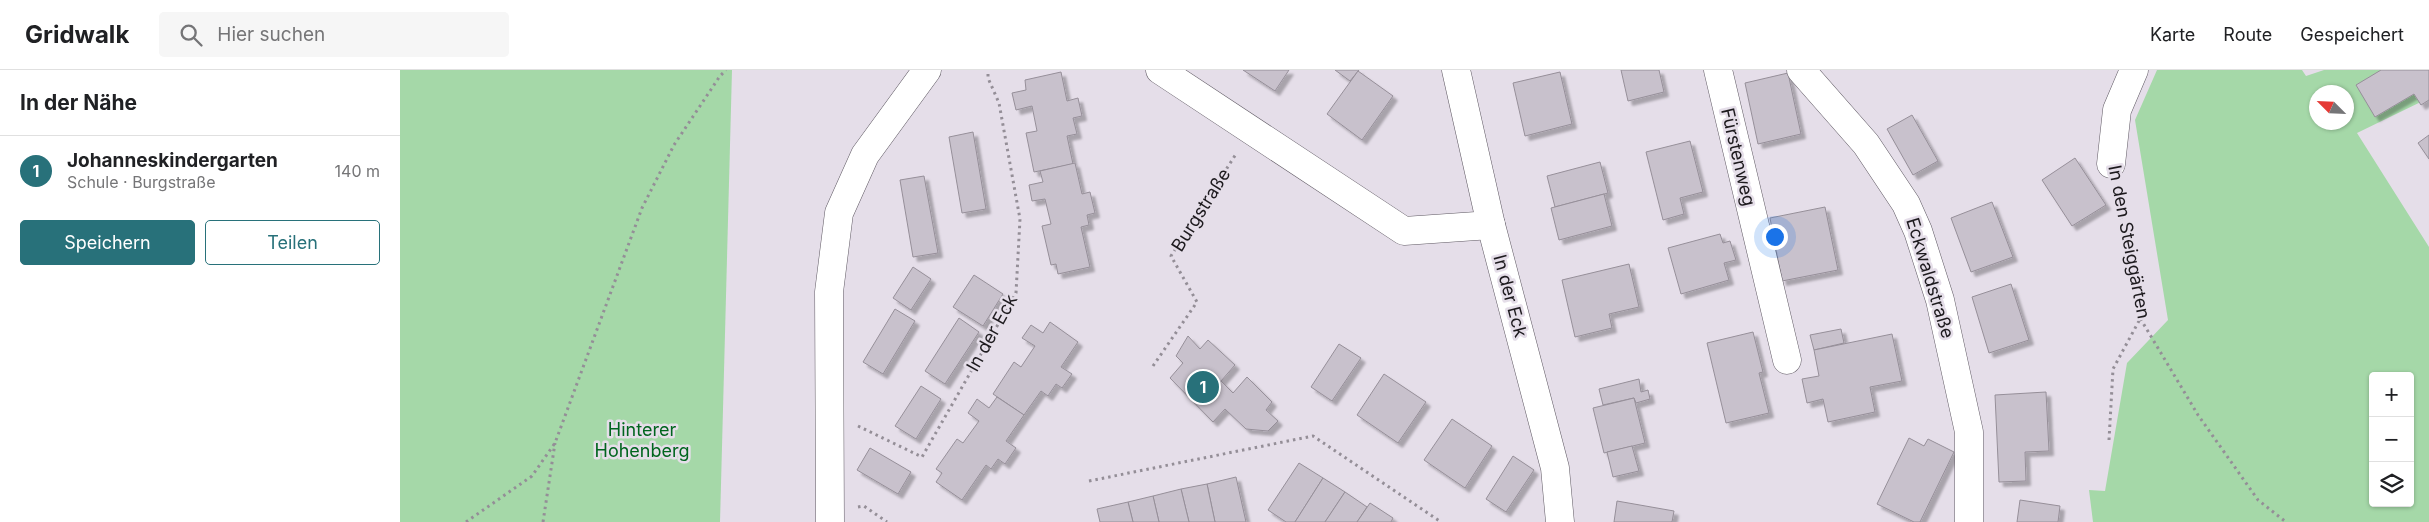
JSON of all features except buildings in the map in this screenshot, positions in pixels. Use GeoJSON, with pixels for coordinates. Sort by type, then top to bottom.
{"type":"FeatureCollection","features":[{"type":"Feature","properties":{"kind":"street"},"geometry":{"type":"LineString","coordinates":[[830,522],[829,292],[839,213],[865,155],[927,70]]}},
{"type":"Feature","properties":{"kind":"street"},"geometry":{"type":"LineString","coordinates":[[1160,70],[1404,231],[1491,225]]}},
{"type":"Feature","properties":{"kind":"street","name":"In der Eck"},"geometry":{"type":"LineString","coordinates":[[1456,70],[1491,225],[1555,468],[1560,522]]}},
{"type":"Feature","properties":{"kind":"street","name":"Fürstenweg"},"geometry":{"type":"LineString","coordinates":[[1718,70],[1787,360]]}},
{"type":"Feature","properties":{"kind":"street","name":"Eckwaldstraße"},"geometry":{"type":"LineString","coordinates":[[1802,70],[1866,144],[1906,204],[1918,231],[1940,300],[1969,432],[1969,522]]}},
{"type":"Feature","properties":{"kind":"street","name":"In den Steiggärten"},"geometry":{"type":"LineString","coordinates":[[2111,164],[2117,110],[2134,70]]}},
{"type":"Feature","properties":{"kind":"path"},"geometry":{"type":"LineString","coordinates":[[543,522],[555,443],[642,208],[674,144],[726,70]]}},
{"type":"Feature","properties":{"kind":"path","name":"In der Eck"},"geometry":{"type":"LineString","coordinates":[[830,412],[922,457],[1016,293],[1020,219],[999,103],[988,78],[988,70]]}},
{"type":"Feature","properties":{"kind":"path","name":"Burgstraße"},"geometry":{"type":"LineString","coordinates":[[1153,366],[1197,302],[1171,256],[1252,130]]}},
{"type":"Feature","properties":{"kind":"path","name":"In den Steiggärten"},"geometry":{"type":"LineString","coordinates":[[2111,164],[2140,318],[2198,415],[2258,500],[2286,522]]}},
{"type":"Feature","properties":{"kind":"path"},"geometry":{"type":"LineString","coordinates":[[2109,440],[2113,369],[2140,318]]}},
{"type":"Feature","properties":{"kind":"path"},"geometry":{"type":"LineString","coordinates":[[1089,481],[1313,436],[1441,522]]}},
{"type":"Feature","properties":{"kind":"path"},"geometry":{"type":"LineString","coordinates":[[466,522],[532,476],[555,443]]}},
{"type":"Feature","properties":{"kind":"green space","name":"Hinterer Hohenberg"},"geometry":{"type":"Polygon","coordinates":[[[400,70],[732,70],[720,522],[400,522],[400,70]]]}},
{"type":"Feature","properties":{"kind":"green space"},"geometry":{"type":"Polygon","coordinates":[[[2157,70],[2302,70],[2306,76],[2324,70],[2429,70],[2429,98],[2357,133],[2429,247],[2429,522],[2093,522],[2089,490],[2105,491],[2127,363],[2168,320],[2135,120],[2157,70]]]}},
{"type":"Feature","properties":{"kind":"place","name":"Johanneskindergarten"},"geometry":{"type":"Point","coordinates":[1203,387]}}]}
